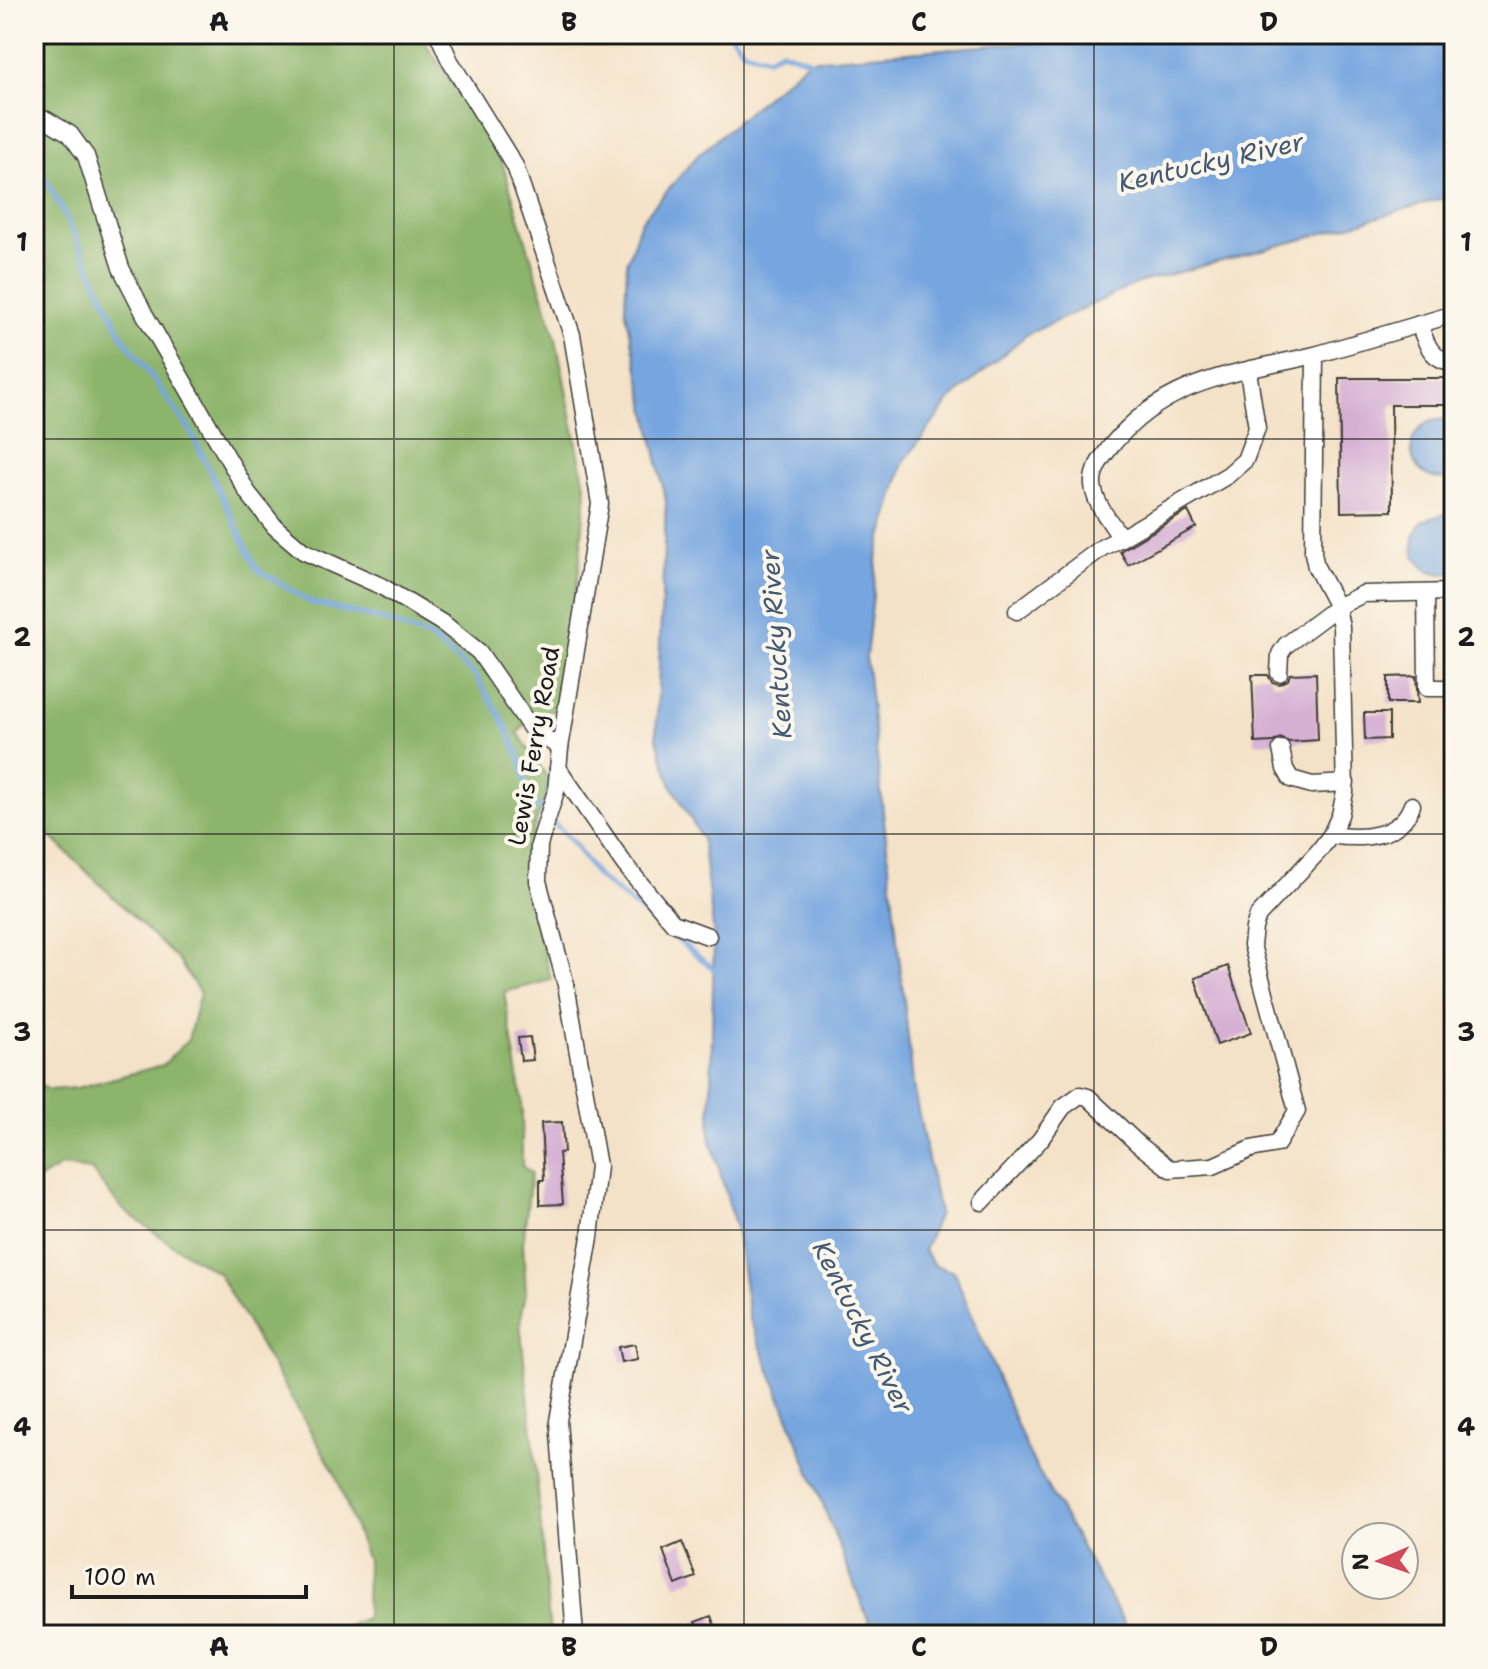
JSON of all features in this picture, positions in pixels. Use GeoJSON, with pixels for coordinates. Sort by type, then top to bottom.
{"type":"FeatureCollection","features":[{"type":"Feature","properties":{"kind":"street","name":"Lewis Ferry Road"},"geometry":{"type":"LineString","coordinates":[[438,34],[450,61],[515,166],[572,335],[600,504],[560,748],[556,791],[539,845],[538,881],[566,985],[598,1166],[590,1237],[558,1421],[575,1635]]}},
{"type":"Feature","properties":{"kind":"street"},"geometry":{"type":"LineString","coordinates":[[34,118],[47,120],[70,134],[86,156],[121,268],[248,493],[275,527],[303,551],[381,586],[444,624],[479,652],[531,728],[560,748]]}},
{"type":"Feature","properties":{"kind":"street"},"geometry":{"type":"LineString","coordinates":[[1121,538],[1096,499],[1092,481],[1098,462],[1152,406],[1181,389],[1315,355],[1454,314]]}},
{"type":"Feature","properties":{"kind":"street"},"geometry":{"type":"LineString","coordinates":[[1419,324],[1431,352],[1438,359],[1454,362]]}},
{"type":"Feature","properties":{"kind":"street"},"geometry":{"type":"LineString","coordinates":[[982,1202],[1040,1140],[1063,1107],[1080,1095],[1088,1097],[1170,1169],[1213,1166],[1251,1149],[1277,1144],[1297,1111],[1252,945],[1258,916],[1331,835],[1340,815],[1346,783],[1341,627],[1337,607],[1316,567],[1313,553],[1315,355]]}},
{"type":"Feature","properties":{"kind":"street"},"geometry":{"type":"LineString","coordinates":[[1017,611],[1103,547],[1228,475],[1245,460],[1257,428],[1248,371]]}},
{"type":"Feature","properties":{"kind":"street"},"geometry":{"type":"LineString","coordinates":[[1279,673],[1280,654],[1286,645],[1337,607],[1363,594],[1454,592]]}},
{"type":"Feature","properties":{"kind":"street"},"geometry":{"type":"LineString","coordinates":[[1426,593],[1427,688],[1451,688]]}},
{"type":"Feature","properties":{"kind":"street"},"geometry":{"type":"LineString","coordinates":[[1281,749],[1285,769],[1291,779],[1312,785],[1346,783]]}},
{"type":"Feature","properties":{"kind":"street"},"geometry":{"type":"LineString","coordinates":[[558,768],[625,865],[673,923],[708,936]]}},
{"type":"Feature","properties":{"kind":"street"},"geometry":{"type":"LineString","coordinates":[[1331,835],[1350,838],[1378,835],[1397,827],[1408,817],[1412,805]]}},
{"type":"Feature","properties":{"kind":"green space"},"geometry":{"type":"Polygon","coordinates":[[[34,34],[420,34],[502,162],[556,339],[586,490],[579,570],[558,710],[533,715],[518,733],[550,781],[526,853],[528,889],[551,980],[504,992],[522,1101],[522,1166],[531,1173],[523,1244],[526,1292],[520,1323],[550,1635],[326,1635],[366,1618],[367,1561],[335,1473],[218,1273],[122,1209],[91,1170],[61,1166],[34,1182],[34,1081],[49,1090],[77,1088],[163,1065],[188,1040],[200,993],[178,960],[50,836],[34,841],[34,34]]]}},
{"type":"Feature","properties":{"kind":"water","name":"Kentucky River"},"geometry":{"type":"Polygon","coordinates":[[[1131,34],[1454,34],[1454,195],[1138,283],[1026,335],[951,399],[903,463],[878,552],[866,657],[914,1091],[939,1213],[924,1251],[934,1265],[954,1272],[1029,1454],[1131,1635],[874,1635],[749,1317],[737,1232],[710,1137],[714,936],[702,839],[671,784],[656,737],[666,501],[625,308],[627,263],[641,221],[698,155],[809,60],[1131,34]]]}},
{"type":"Feature","properties":{"kind":"water"},"geometry":{"type":"Polygon","coordinates":[[[1443,419],[1454,422],[1454,476],[1438,479],[1425,475],[1417,466],[1412,455],[1412,443],[1417,432],[1427,423],[1443,419]]]}},
{"type":"Feature","properties":{"kind":"water"},"geometry":{"type":"Polygon","coordinates":[[[1444,514],[1454,517],[1454,572],[1442,574],[1432,572],[1418,560],[1414,541],[1423,521],[1444,514]]]}},
{"type":"Feature","properties":{"kind":"building"},"geometry":{"type":"Polygon","coordinates":[[[1339,378],[1454,378],[1454,405],[1391,405],[1392,511],[1341,512],[1339,378]]]}},
{"type":"Feature","properties":{"kind":"building"},"geometry":{"type":"Polygon","coordinates":[[[1188,511],[1196,527],[1128,565],[1120,551],[1188,511]]]}},
{"type":"Feature","properties":{"kind":"building"},"geometry":{"type":"Polygon","coordinates":[[[1316,673],[1318,740],[1289,742],[1280,738],[1273,742],[1255,743],[1252,675],[1268,675],[1272,682],[1279,684],[1288,680],[1290,674],[1316,673]]]}},
{"type":"Feature","properties":{"kind":"building"},"geometry":{"type":"Polygon","coordinates":[[[1416,676],[1418,703],[1388,703],[1388,677],[1416,676]]]}},
{"type":"Feature","properties":{"kind":"building"},"geometry":{"type":"Polygon","coordinates":[[[1364,713],[1389,713],[1389,739],[1365,740],[1364,713]]]}},
{"type":"Feature","properties":{"kind":"building"},"geometry":{"type":"Polygon","coordinates":[[[1228,966],[1251,1033],[1217,1045],[1195,978],[1228,966]]]}},
{"type":"Feature","properties":{"kind":"building"},"geometry":{"type":"Polygon","coordinates":[[[530,1037],[533,1060],[521,1061],[518,1038],[530,1037]]]}},
{"type":"Feature","properties":{"kind":"building"},"geometry":{"type":"Polygon","coordinates":[[[562,1122],[564,1152],[559,1153],[563,1204],[540,1205],[540,1180],[544,1180],[541,1123],[562,1122]]]}},
{"type":"Feature","properties":{"kind":"building"},"geometry":{"type":"Polygon","coordinates":[[[635,1344],[638,1359],[621,1362],[618,1347],[635,1344]]]}},
{"type":"Feature","properties":{"kind":"building"},"geometry":{"type":"Polygon","coordinates":[[[682,1542],[696,1577],[676,1585],[663,1550],[682,1542]]]}},
{"type":"Feature","properties":{"kind":"building"},"geometry":{"type":"Polygon","coordinates":[[[711,1616],[718,1635],[700,1635],[695,1622],[711,1616]]]}},
{"type":"Feature","properties":{"kind":"waterway"},"geometry":{"type":"LineString","coordinates":[[730,34],[744,51],[768,58],[781,51],[809,60],[811,64]]}},
{"type":"Feature","properties":{"kind":"waterway"},"geometry":{"type":"LineString","coordinates":[[34,162],[64,213],[123,337],[190,430],[257,569],[310,602],[379,619],[429,637],[474,674],[503,720],[522,763],[526,788],[537,806],[573,842],[596,875],[719,973]]}}]}
